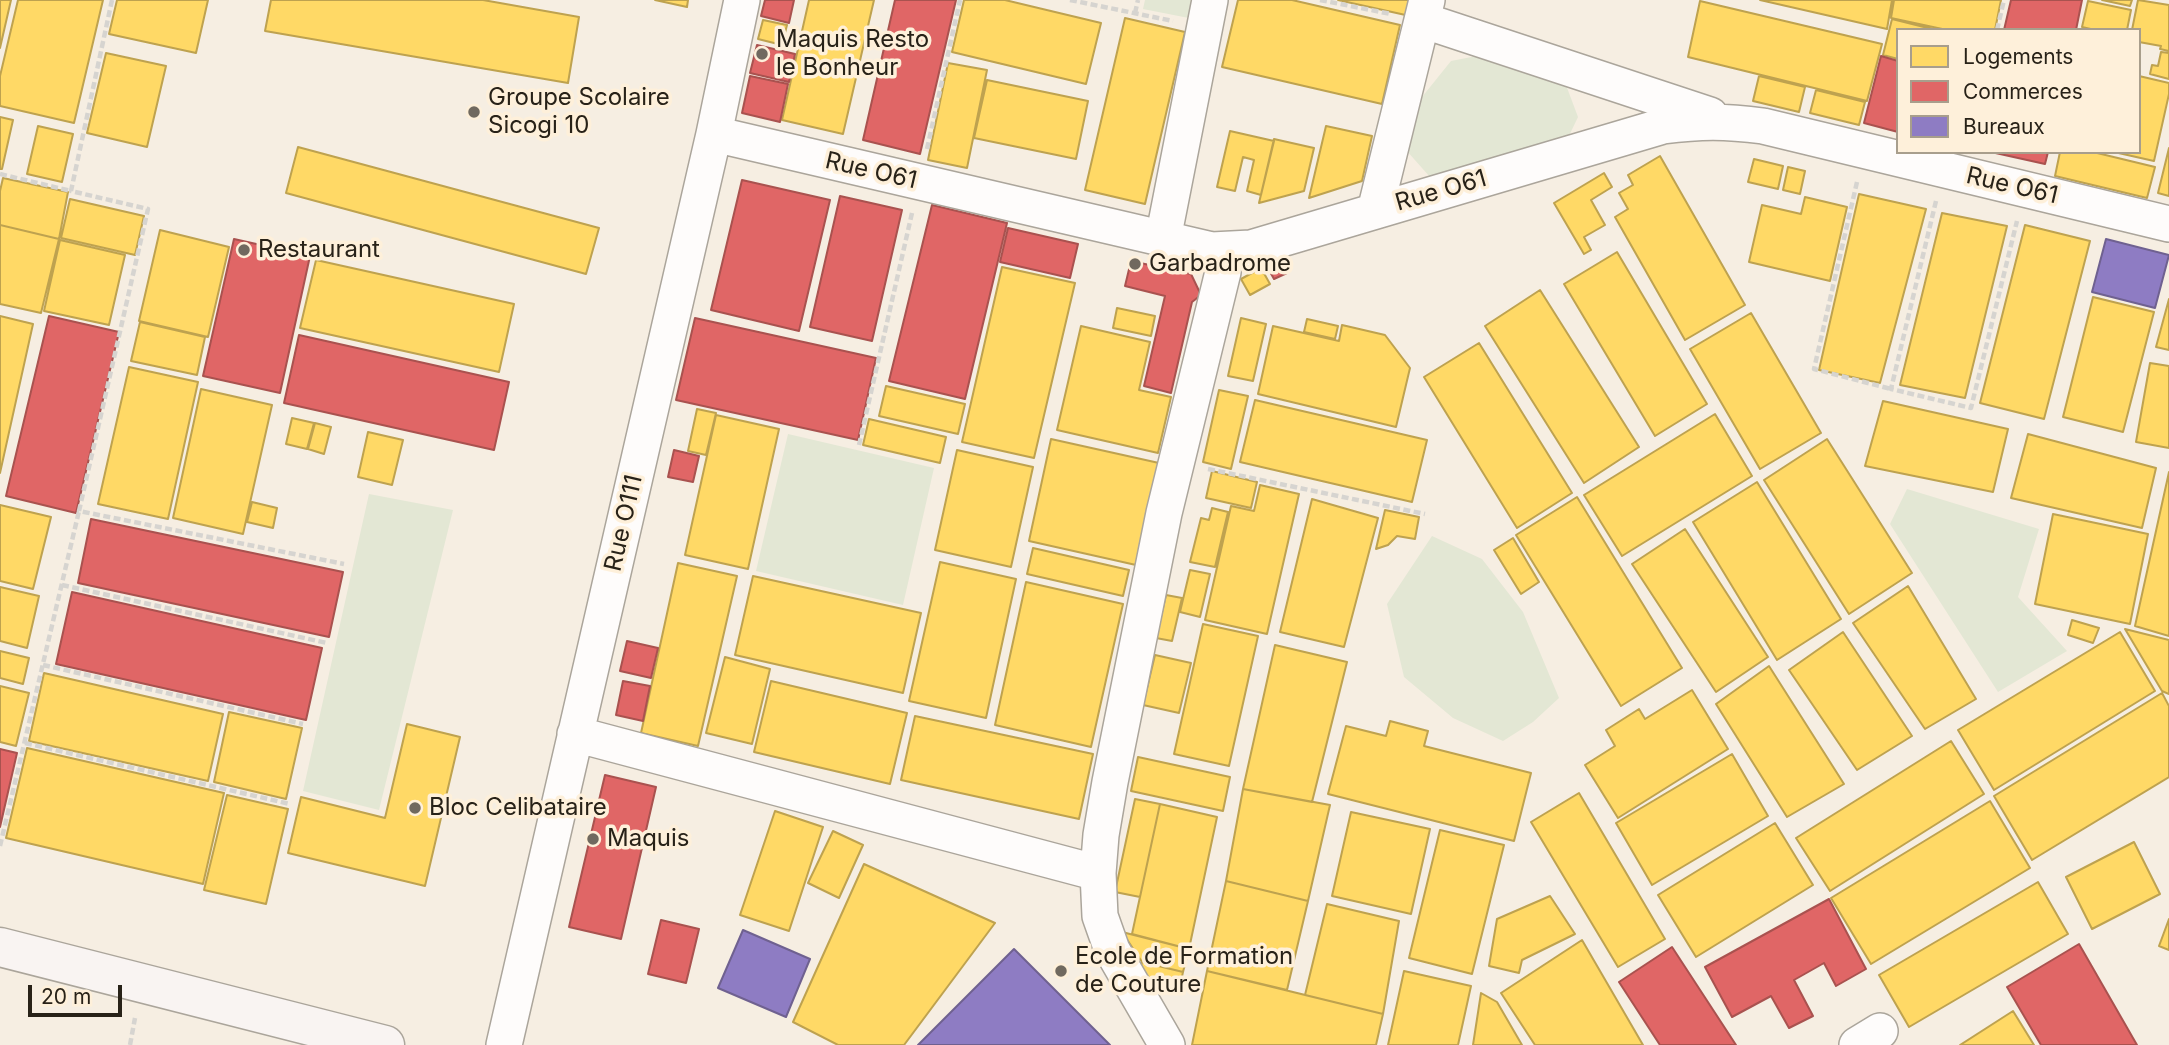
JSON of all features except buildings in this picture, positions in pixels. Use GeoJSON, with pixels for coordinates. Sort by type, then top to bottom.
{"type":"FeatureCollection","features":[{"type":"Feature","properties":{"kind":"main road"},"geometry":{"type":"LineString","coordinates":[[0,947],[385,1045]]}},
{"type":"Feature","properties":{"kind":"street","name":"Rue O111"},"geometry":{"type":"LineString","coordinates":[[504,1045],[742,0]]}},
{"type":"Feature","properties":{"kind":"street"},"geometry":{"type":"LineString","coordinates":[[1375,211],[1424,10],[1726,121]]}},
{"type":"Feature","properties":{"kind":"street"},"geometry":{"type":"LineString","coordinates":[[1163,239],[1208,14]]}},
{"type":"Feature","properties":{"kind":"street","name":"Rue O61"},"geometry":{"type":"LineString","coordinates":[[713,134],[1212,250],[1251,248],[1663,126],[1726,121],[1763,126],[2169,224]]}},
{"type":"Feature","properties":{"kind":"street"},"geometry":{"type":"LineString","coordinates":[[1167,1045],[1112,950],[1100,916],[1098,873],[1110,782],[1161,527],[1223,272],[1225,250]]}},
{"type":"Feature","properties":{"kind":"street"},"geometry":{"type":"LineString","coordinates":[[575,734],[1098,873]]}},
{"type":"Feature","properties":{"kind":"path"},"geometry":{"type":"LineString","coordinates":[[71,191],[112,0]]}},
{"type":"Feature","properties":{"kind":"path"},"geometry":{"type":"LineString","coordinates":[[859,445],[960,0]]}},
{"type":"Feature","properties":{"kind":"path"},"geometry":{"type":"LineString","coordinates":[[1070,0],[1135,13],[1208,14]]}},
{"type":"Feature","properties":{"kind":"path"},"geometry":{"type":"LineString","coordinates":[[1135,13],[1138,0]]}},
{"type":"Feature","properties":{"kind":"path"},"geometry":{"type":"LineString","coordinates":[[1320,0],[1424,10]]}},
{"type":"Feature","properties":{"kind":"path"},"geometry":{"type":"LineString","coordinates":[[1997,28],[2004,0]]}},
{"type":"Feature","properties":{"kind":"path"},"geometry":{"type":"LineString","coordinates":[[1864,150],[1814,369],[1891,389],[1971,408],[2024,189]]}},
{"type":"Feature","properties":{"kind":"path"},"geometry":{"type":"LineString","coordinates":[[1891,389],[1944,170]]}},
{"type":"Feature","properties":{"kind":"path"},"geometry":{"type":"LineString","coordinates":[[0,174],[148,209],[0,846]]}},
{"type":"Feature","properties":{"kind":"path"},"geometry":{"type":"LineString","coordinates":[[1176,463],[1425,514]]}},
{"type":"Feature","properties":{"kind":"path"},"geometry":{"type":"LineString","coordinates":[[79,511],[344,564]]}},
{"type":"Feature","properties":{"kind":"path"},"geometry":{"type":"LineString","coordinates":[[62,585],[327,643]]}},
{"type":"Feature","properties":{"kind":"path"},"geometry":{"type":"LineString","coordinates":[[43,665],[303,724]]}},
{"type":"Feature","properties":{"kind":"path"},"geometry":{"type":"LineString","coordinates":[[25,743],[290,804]]}},
{"type":"Feature","properties":{"kind":"green space"},"geometry":{"type":"Polygon","coordinates":[[[1145,0],[1203,0],[1199,20],[1143,9],[1145,0]]]}},
{"type":"Feature","properties":{"kind":"green space"},"geometry":{"type":"Polygon","coordinates":[[[1492,53],[1563,77],[1578,117],[1566,142],[1430,177],[1406,150],[1422,97],[1451,61],[1492,53]]]}},
{"type":"Feature","properties":{"kind":"green space"},"geometry":{"type":"Polygon","coordinates":[[[788,434],[934,468],[903,605],[756,571],[788,434]]]}},
{"type":"Feature","properties":{"kind":"green space"},"geometry":{"type":"Polygon","coordinates":[[[1907,489],[2039,529],[2018,597],[2067,651],[1998,692],[1890,524],[1907,489]]]}},
{"type":"Feature","properties":{"kind":"green space"},"geometry":{"type":"Polygon","coordinates":[[[369,494],[453,510],[379,810],[303,791],[369,494]]]}},
{"type":"Feature","properties":{"kind":"green space"},"geometry":{"type":"Polygon","coordinates":[[[1432,536],[1482,559],[1523,612],[1559,698],[1533,722],[1503,741],[1453,718],[1404,677],[1387,604],[1432,536]]]}},
{"type":"Feature","properties":{"kind":"place","name":"Maquis Resto le Bonheur"},"geometry":{"type":"Point","coordinates":[762,54]}},
{"type":"Feature","properties":{"kind":"place","name":"Groupe Scolaire Sicogi 10"},"geometry":{"type":"Point","coordinates":[474,112]}},
{"type":"Feature","properties":{"kind":"place","name":"Restaurant"},"geometry":{"type":"Point","coordinates":[244,250]}},
{"type":"Feature","properties":{"kind":"place","name":"Garbadrome"},"geometry":{"type":"Point","coordinates":[1135,264]}},
{"type":"Feature","properties":{"kind":"place","name":"Bloc Celibataire"},"geometry":{"type":"Point","coordinates":[415,808]}},
{"type":"Feature","properties":{"kind":"place","name":"Maquis"},"geometry":{"type":"Point","coordinates":[593,839]}},
{"type":"Feature","properties":{"kind":"place","name":"Ecole de Formation de Couture"},"geometry":{"type":"Point","coordinates":[1061,971]}}]}
